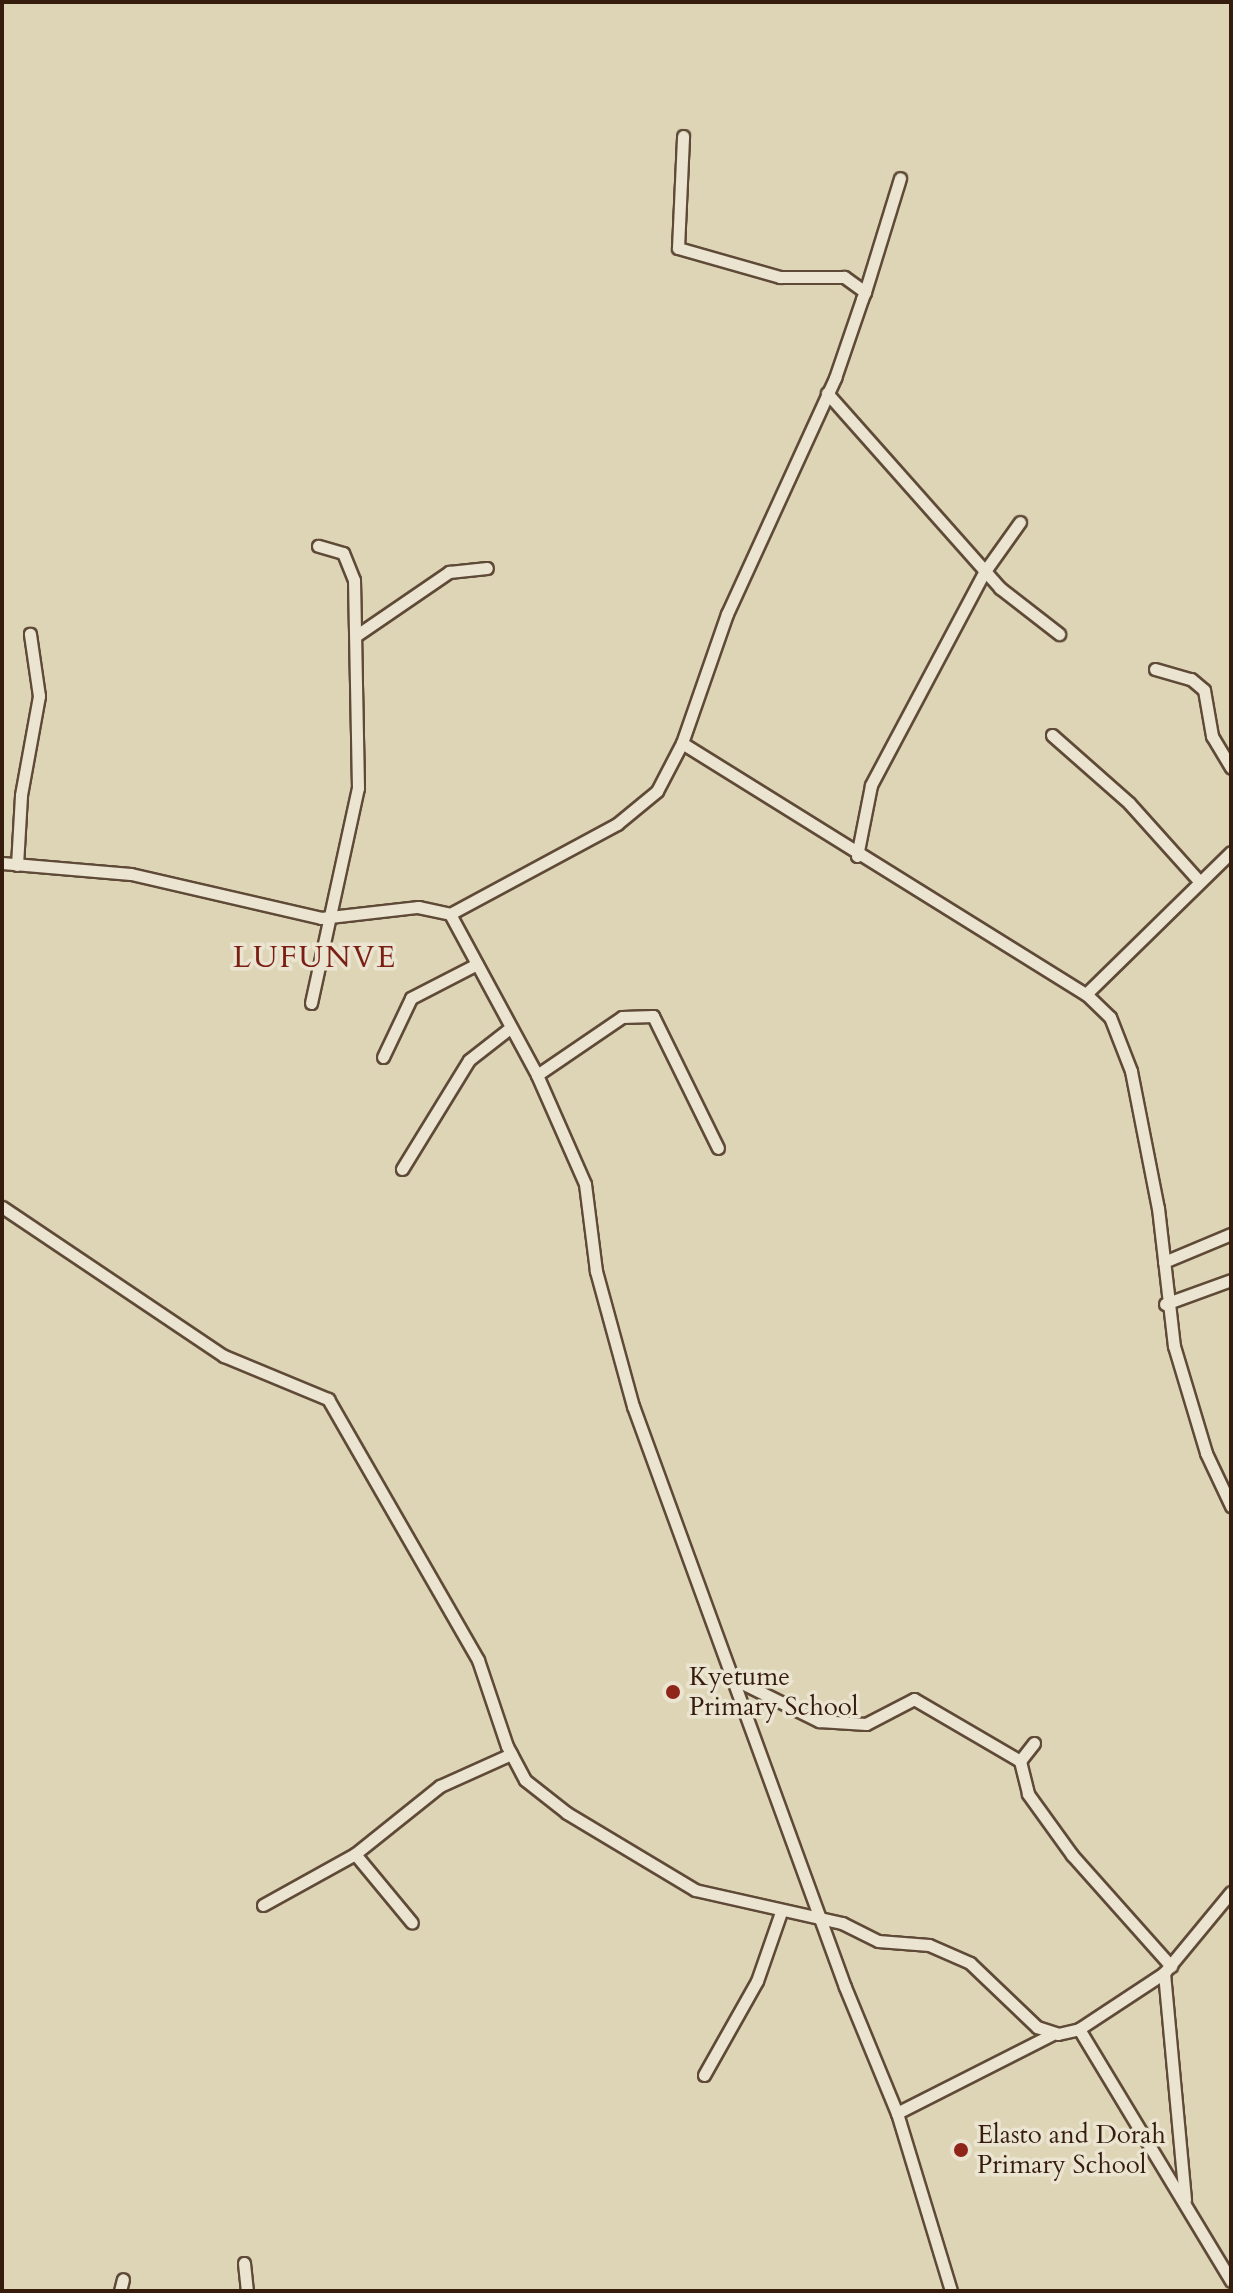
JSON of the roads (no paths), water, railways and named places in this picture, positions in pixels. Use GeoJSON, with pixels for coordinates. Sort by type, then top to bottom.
{"type":"FeatureCollection","features":[{"type":"Feature","properties":{"kind":"street"},"geometry":{"type":"LineString","coordinates":[[683,136],[678,248],[780,277],[844,277],[865,292]]}},
{"type":"Feature","properties":{"kind":"street"},"geometry":{"type":"LineString","coordinates":[[2,863],[131,874],[333,916],[418,907],[450,914],[617,824],[657,791],[682,743],[727,614],[827,393],[865,292],[900,178]]}},
{"type":"Feature","properties":{"kind":"street"},"geometry":{"type":"LineString","coordinates":[[827,393],[985,571],[1059,634]]}},
{"type":"Feature","properties":{"kind":"street"},"geometry":{"type":"LineString","coordinates":[[857,856],[871,785],[985,571],[1020,522]]}},
{"type":"Feature","properties":{"kind":"street"},"geometry":{"type":"LineString","coordinates":[[311,1003],[333,916],[358,788],[357,635],[350,563],[343,553],[318,546]]}},
{"type":"Feature","properties":{"kind":"street"},"geometry":{"type":"LineString","coordinates":[[357,635],[449,572],[487,568]]}},
{"type":"Feature","properties":{"kind":"street"},"geometry":{"type":"LineString","coordinates":[[17,865],[21,795],[39,696],[30,634]]}},
{"type":"Feature","properties":{"kind":"street"},"geometry":{"type":"LineString","coordinates":[[1155,669],[1191,679],[1204,690],[1212,736],[1231,768]]}},
{"type":"Feature","properties":{"kind":"street"},"geometry":{"type":"LineString","coordinates":[[1052,735],[1129,803],[1199,881]]}},
{"type":"Feature","properties":{"kind":"street"},"geometry":{"type":"LineString","coordinates":[[682,743],[857,856],[1086,994],[1110,1017],[1124,1047],[1164,1262],[1165,1304],[1188,1400],[1231,1506]]}},
{"type":"Feature","properties":{"kind":"street"},"geometry":{"type":"LineString","coordinates":[[1086,994],[1231,852]]}},
{"type":"Feature","properties":{"kind":"street"},"geometry":{"type":"LineString","coordinates":[[450,914],[537,1075],[585,1184],[596,1271],[633,1406],[736,1680],[820,1918],[897,2113],[951,2291]]}},
{"type":"Feature","properties":{"kind":"street"},"geometry":{"type":"LineString","coordinates":[[383,1057],[411,998],[477,964]]}},
{"type":"Feature","properties":{"kind":"street"},"geometry":{"type":"LineString","coordinates":[[537,1075],[622,1017],[653,1016],[718,1148]]}},
{"type":"Feature","properties":{"kind":"street"},"geometry":{"type":"LineString","coordinates":[[402,1169],[469,1060],[510,1028]]}},
{"type":"Feature","properties":{"kind":"street"},"geometry":{"type":"LineString","coordinates":[[2,1207],[224,1356],[328,1399],[478,1660],[511,1754],[525,1780],[567,1813],[658,1871],[695,1890],[781,1912],[820,1918],[878,1941],[929,1945],[970,1963],[1037,2027],[1058,2034]]}},
{"type":"Feature","properties":{"kind":"street"},"geometry":{"type":"LineString","coordinates":[[1164,1262],[1231,1234]]}},
{"type":"Feature","properties":{"kind":"street"},"geometry":{"type":"LineString","coordinates":[[1165,1304],[1231,1280]]}},
{"type":"Feature","properties":{"kind":"street"},"geometry":{"type":"LineString","coordinates":[[736,1680],[819,1721],[866,1724],[914,1699],[1020,1761],[1028,1794],[1072,1855],[1167,1969],[1186,2204]]}},
{"type":"Feature","properties":{"kind":"street"},"geometry":{"type":"LineString","coordinates":[[1020,1761],[1034,1743]]}},
{"type":"Feature","properties":{"kind":"street"},"geometry":{"type":"LineString","coordinates":[[263,1905],[355,1854],[440,1786],[511,1754]]}},
{"type":"Feature","properties":{"kind":"street"},"geometry":{"type":"LineString","coordinates":[[355,1854],[412,1923]]}},
{"type":"Feature","properties":{"kind":"street"},"geometry":{"type":"LineString","coordinates":[[897,2113],[1041,2036],[1079,2029],[1167,1969],[1231,1892]]}},
{"type":"Feature","properties":{"kind":"street"},"geometry":{"type":"LineString","coordinates":[[704,2075],[757,1981],[781,1912]]}},
{"type":"Feature","properties":{"kind":"street"},"geometry":{"type":"LineString","coordinates":[[1079,2029],[1149,2154],[1186,2204],[1231,2281]]}},
{"type":"Feature","properties":{"kind":"street"},"geometry":{"type":"LineString","coordinates":[[244,2263],[247,2291]]}},
{"type":"Feature","properties":{"kind":"place","name":"Kyetume Primary School"},"geometry":{"type":"Point","coordinates":[673,1692]}},
{"type":"Feature","properties":{"kind":"place","name":"Elasto and Dorah Primary School"},"geometry":{"type":"Point","coordinates":[961,2150]}},
{"type":"Feature","properties":{"kind":"district","name":"LUFUNVE"},"geometry":{"type":"Point","coordinates":[315,958]}}]}
